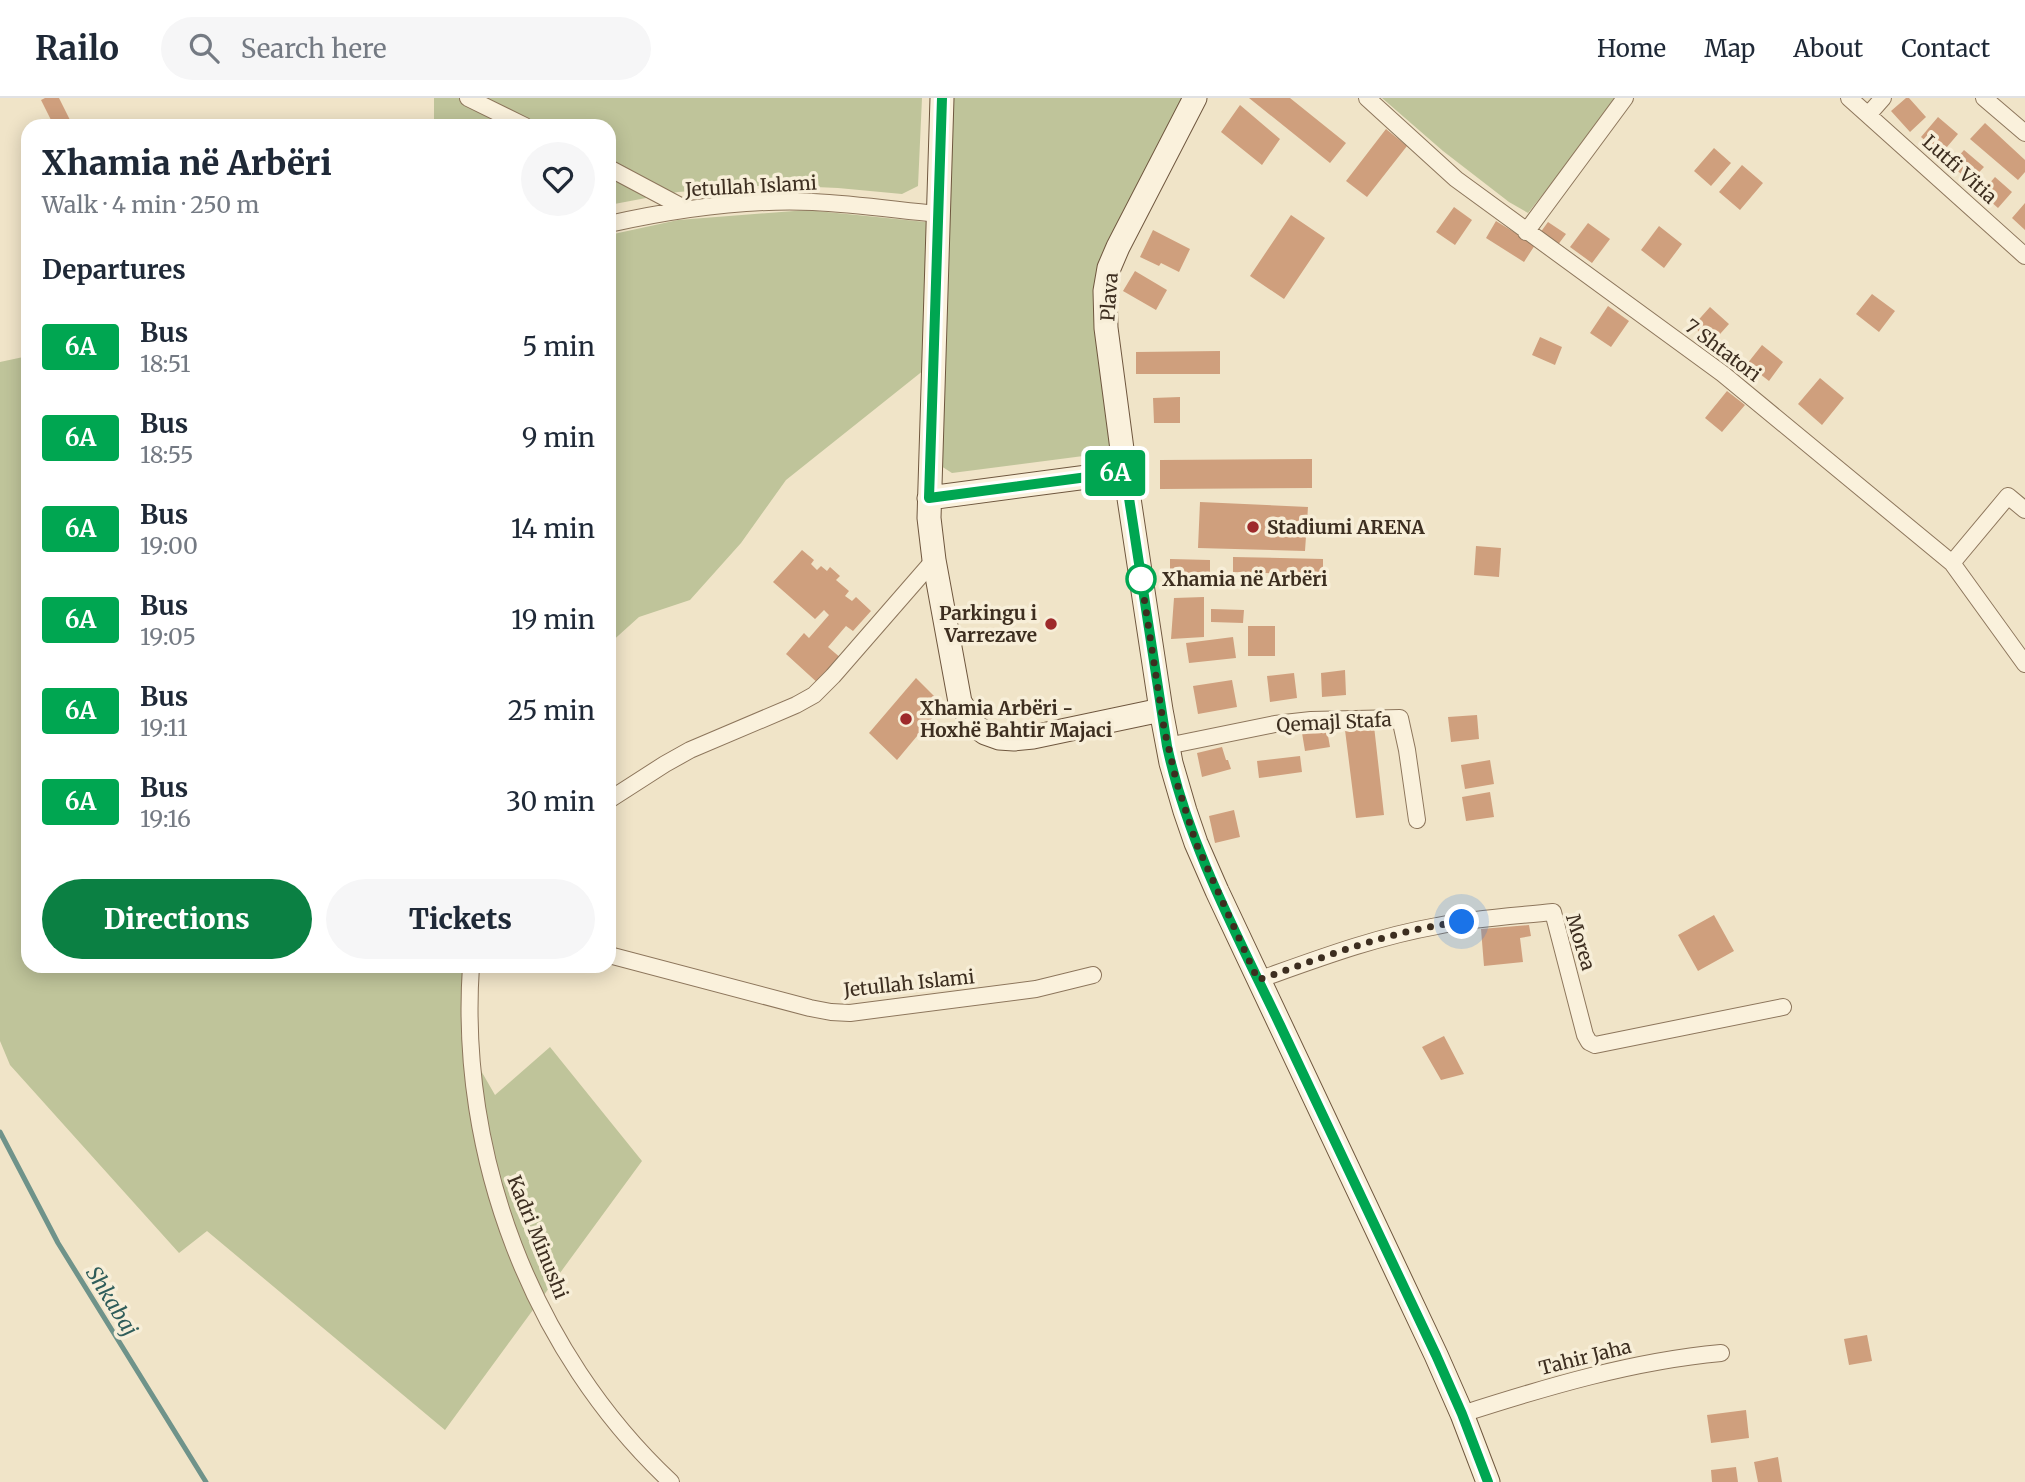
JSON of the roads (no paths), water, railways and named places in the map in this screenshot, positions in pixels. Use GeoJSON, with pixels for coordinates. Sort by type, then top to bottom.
{"type":"FeatureCollection","features":[{"type":"Feature","properties":{"kind":"street"},"geometry":{"type":"LineString","coordinates":[[468,98],[511,119]]}},
{"type":"Feature","properties":{"kind":"street"},"geometry":{"type":"LineString","coordinates":[[942,98],[929,518],[960,702],[965,714],[985,733],[1014,739],[1161,710]]}},
{"type":"Feature","properties":{"kind":"street","name":"Plava"},"geometry":{"type":"LineString","coordinates":[[1195,98],[1118,247],[1109,268],[1105,291],[1106,328],[1125,472],[1167,746],[1196,843],[1436,1355],[1488,1482]]}},
{"type":"Feature","properties":{"kind":"street","name":"7 Shtatori"},"geometry":{"type":"LineString","coordinates":[[1367,98],[1456,179],[1723,374],[1952,563],[2025,664]]}},
{"type":"Feature","properties":{"kind":"street"},"geometry":{"type":"LineString","coordinates":[[1526,232],[1625,98]]}},
{"type":"Feature","properties":{"kind":"street","name":"Lutfi Vitia"},"geometry":{"type":"LineString","coordinates":[[1849,98],[2025,256]]}},
{"type":"Feature","properties":{"kind":"street"},"geometry":{"type":"LineString","coordinates":[[1868,115],[1883,98]]}},
{"type":"Feature","properties":{"kind":"street"},"geometry":{"type":"LineString","coordinates":[[1984,98],[2025,132]]}},
{"type":"Feature","properties":{"kind":"street"},"geometry":{"type":"LineString","coordinates":[[616,172],[686,209]]}},
{"type":"Feature","properties":{"kind":"street","name":"Jetullah Islami"},"geometry":{"type":"LineString","coordinates":[[616,223],[686,209],[814,202],[937,214]]}},
{"type":"Feature","properties":{"kind":"street"},"geometry":{"type":"LineString","coordinates":[[929,498],[1125,472]]}},
{"type":"Feature","properties":{"kind":"street"},"geometry":{"type":"LineString","coordinates":[[1952,563],[2007,496],[2025,510]]}},
{"type":"Feature","properties":{"kind":"street"},"geometry":{"type":"LineString","coordinates":[[616,796],[690,750],[814,695],[934,560]]}},
{"type":"Feature","properties":{"kind":"street","name":"Qemajl Stafa"},"geometry":{"type":"LineString","coordinates":[[1167,746],[1276,724],[1311,720],[1400,718],[1417,820]]}},
{"type":"Feature","properties":{"kind":"street","name":"Morea"},"geometry":{"type":"LineString","coordinates":[[1258,980],[1396,934],[1439,925],[1553,912],[1586,1035],[1595,1045],[1783,1007]]}},
{"type":"Feature","properties":{"kind":"street","name":"Jetullah Islami"},"geometry":{"type":"LineString","coordinates":[[616,957],[810,1008],[850,1013],[1036,989],[1093,975]]}},
{"type":"Feature","properties":{"kind":"street","name":"Kadri Minushi"},"geometry":{"type":"LineString","coordinates":[[471,973],[469,1032],[472,1070],[485,1150],[505,1223],[540,1304],[591,1391],[648,1461],[671,1482]]}},
{"type":"Feature","properties":{"kind":"street","name":"Tahir Jaha"},"geometry":{"type":"LineString","coordinates":[[1462,1414],[1590,1377],[1660,1361],[1721,1353]]}},
{"type":"Feature","properties":{"kind":"waterway","name":"Shkabaj"},"geometry":{"type":"LineString","coordinates":[[0,1132],[58,1243],[206,1482]]}},
{"type":"Feature","properties":{"kind":"place","name":"Stadiumi ARENA"},"geometry":{"type":"Point","coordinates":[1253,527]}},
{"type":"Feature","properties":{"kind":"place","name":"Xhamia në Arbëri"},"geometry":{"type":"Point","coordinates":[1141,579]}},
{"type":"Feature","properties":{"kind":"place","name":"Parkingu i Varrezave"},"geometry":{"type":"Point","coordinates":[1051,624]}},
{"type":"Feature","properties":{"kind":"place","name":"Xhamia Arbëri - Hoxhë Bahtir Majaci"},"geometry":{"type":"Point","coordinates":[906,719]}}]}
